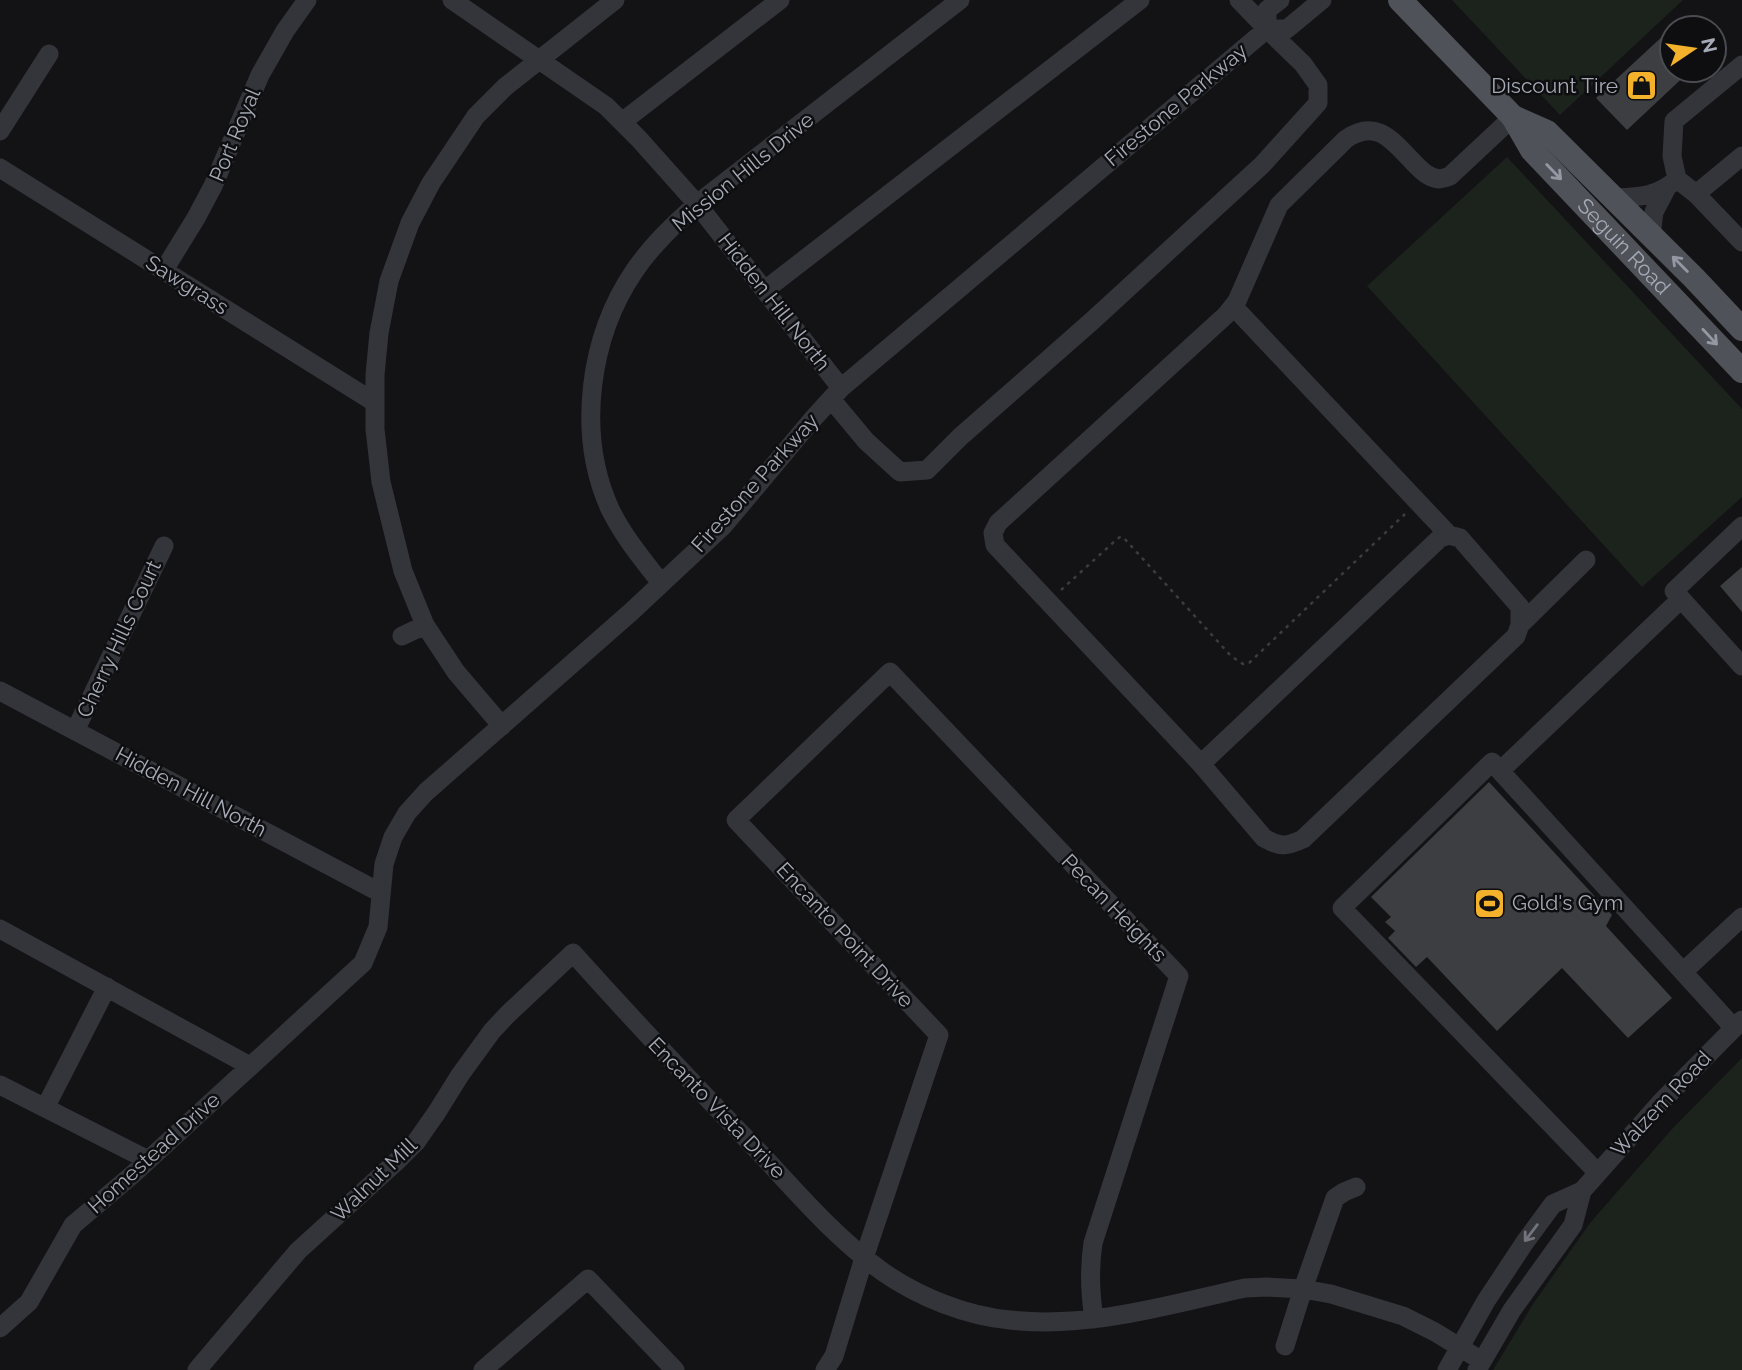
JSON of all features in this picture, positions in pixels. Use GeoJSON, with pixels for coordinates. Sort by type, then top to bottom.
{"type":"FeatureCollection","features":[{"type":"Feature","properties":{"kind":"main road","name":"Seguin Road"},"geometry":{"type":"LineString","coordinates":[[1400,0],[1514,117],[1532,150],[1742,371]]}},
{"type":"Feature","properties":{"kind":"main road","name":"Seguin Road"},"geometry":{"type":"LineString","coordinates":[[1514,117],[1547,132],[1742,329]]}},
{"type":"Feature","properties":{"kind":"street","name":"Port Royal"},"geometry":{"type":"LineString","coordinates":[[164,270],[213,186],[260,75],[285,31],[307,0]]}},
{"type":"Feature","properties":{"kind":"street","name":"Hidden Hill North"},"geometry":{"type":"LineString","coordinates":[[452,0],[606,106],[639,139],[697,204],[765,290],[866,441],[900,472],[926,470],[1262,165],[1318,103],[1318,85],[1303,64],[1267,29]]}},
{"type":"Feature","properties":{"kind":"street"},"geometry":{"type":"LineString","coordinates":[[502,726],[456,672],[425,625],[403,571],[381,482],[374,429],[379,333],[395,260],[410,223],[431,183],[476,116],[505,87],[615,0]]}},
{"type":"Feature","properties":{"kind":"street"},"geometry":{"type":"LineString","coordinates":[[622,122],[780,0]]}},
{"type":"Feature","properties":{"kind":"street","name":"Mission Hills Drive"},"geometry":{"type":"LineString","coordinates":[[662,583],[638,555],[610,508],[602,486],[593,439],[591,413],[596,363],[602,338],[622,291],[651,249],[697,204],[960,0]]}},
{"type":"Feature","properties":{"kind":"street"},"geometry":{"type":"LineString","coordinates":[[765,290],[1140,0]]}},
{"type":"Feature","properties":{"kind":"street"},"geometry":{"type":"LineString","coordinates":[[1239,0],[1267,29]]}},
{"type":"Feature","properties":{"kind":"street","name":"Firestone Parkway"},"geometry":{"type":"LineString","coordinates":[[1267,29],[1267,10],[1280,0]]}},
{"type":"Feature","properties":{"kind":"street","name":"Firestone Parkway"},"geometry":{"type":"LineString","coordinates":[[329,995],[363,963],[378,927],[384,864],[393,837],[407,813],[426,792],[631,612],[724,524],[836,393],[1267,29],[1287,29],[1322,0]]}},
{"type":"Feature","properties":{"kind":"street"},"geometry":{"type":"LineString","coordinates":[[0,131],[49,54]]}},
{"type":"Feature","properties":{"kind":"street"},"geometry":{"type":"LineString","coordinates":[[1651,235],[1654,212],[1672,184],[1674,121],[1742,65]]}},
{"type":"Feature","properties":{"kind":"street"},"geometry":{"type":"LineString","coordinates":[[1233,306],[1449,535],[1460,538],[1520,607],[1517,636],[1303,839],[1289,846],[1264,838],[1201,764],[995,545],[993,533],[998,523],[1233,306],[1279,205],[1346,139],[1356,132],[1371,130],[1384,134],[1426,175],[1440,179],[1450,176],[1514,117]]}},
{"type":"Feature","properties":{"kind":"street"},"geometry":{"type":"LineString","coordinates":[[1696,194],[1742,156]]}},
{"type":"Feature","properties":{"kind":"street","name":"Sawgrass"},"geometry":{"type":"LineString","coordinates":[[0,168],[374,402]]}},
{"type":"Feature","properties":{"kind":"street"},"geometry":{"type":"LineString","coordinates":[[1613,198],[1643,197],[1672,184],[1696,194],[1742,242]]}},
{"type":"Feature","properties":{"kind":"street"},"geometry":{"type":"LineString","coordinates":[[1742,526],[1674,591],[1742,666]]}},
{"type":"Feature","properties":{"kind":"street"},"geometry":{"type":"LineString","coordinates":[[1201,764],[1440,538],[1449,535]]}},
{"type":"Feature","properties":{"kind":"street","name":"Cherry Hills Court"},"geometry":{"type":"LineString","coordinates":[[75,732],[164,546]]}},
{"type":"Feature","properties":{"kind":"street"},"geometry":{"type":"LineString","coordinates":[[1520,625],[1586,560]]}},
{"type":"Feature","properties":{"kind":"street"},"geometry":{"type":"LineString","coordinates":[[1500,771],[1681,599]]}},
{"type":"Feature","properties":{"kind":"street"},"geometry":{"type":"LineString","coordinates":[[402,636],[425,625]]}},
{"type":"Feature","properties":{"kind":"street","name":"Encanto Point Drive"},"geometry":{"type":"LineString","coordinates":[[825,1370],[834,1356],[939,1035],[736,820],[890,672]]}},
{"type":"Feature","properties":{"kind":"street","name":"Pecan Heights"},"geometry":{"type":"LineString","coordinates":[[890,672],[1179,976],[1093,1243],[1090,1292],[1094,1319]]}},
{"type":"Feature","properties":{"kind":"street","name":"Hidden Hill North"},"geometry":{"type":"LineString","coordinates":[[0,691],[381,892]]}},
{"type":"Feature","properties":{"kind":"street"},"geometry":{"type":"LineString","coordinates":[[1598,1173],[1342,908],[1492,762],[1683,972],[1738,1024]]}},
{"type":"Feature","properties":{"kind":"street"},"geometry":{"type":"LineString","coordinates":[[1683,972],[1742,917]]}},
{"type":"Feature","properties":{"kind":"street"},"geometry":{"type":"LineString","coordinates":[[0,929],[250,1066]]}},
{"type":"Feature","properties":{"kind":"street","name":"Encanto Vista Drive"},"geometry":{"type":"LineString","coordinates":[[573,953],[819,1215],[864,1258]]}},
{"type":"Feature","properties":{"kind":"street","name":"Walnut Mill"},"geometry":{"type":"LineString","coordinates":[[197,1370],[298,1251],[416,1142],[492,1031],[573,953]]}},
{"type":"Feature","properties":{"kind":"street"},"geometry":{"type":"LineString","coordinates":[[45,1108],[107,988]]}},
{"type":"Feature","properties":{"kind":"street","name":"Homestead Drive"},"geometry":{"type":"LineString","coordinates":[[0,1328],[29,1302],[73,1226],[329,995]]}},
{"type":"Feature","properties":{"kind":"street","name":"Walzem Road"},"geometry":{"type":"LineString","coordinates":[[1447,1370],[1486,1301],[1553,1204],[1582,1191],[1661,1102],[1738,1024]]}},
{"type":"Feature","properties":{"kind":"street"},"geometry":{"type":"LineString","coordinates":[[0,1085],[148,1160]]}},
{"type":"Feature","properties":{"kind":"street"},"geometry":{"type":"LineString","coordinates":[[1286,1346],[1335,1198],[1356,1187]]}},
{"type":"Feature","properties":{"kind":"street","name":"Walzem Road"},"geometry":{"type":"LineString","coordinates":[[1480,1365],[1512,1310],[1573,1225],[1582,1191]]}},
{"type":"Feature","properties":{"kind":"street"},"geometry":{"type":"LineString","coordinates":[[864,1258],[885,1274],[943,1304],[1010,1320],[1094,1319],[1245,1288],[1303,1289],[1332,1294],[1403,1316],[1459,1347],[1480,1365]]}},
{"type":"Feature","properties":{"kind":"street"},"geometry":{"type":"LineString","coordinates":[[483,1370],[588,1279],[675,1370]]}},
{"type":"Feature","properties":{"kind":"path"},"geometry":{"type":"LineString","coordinates":[[1048,601],[1116,540],[1123,537],[1231,656],[1243,664],[1249,663],[1418,502]]}},
{"type":"Feature","properties":{"kind":"shaded area"},"geometry":{"type":"Polygon","coordinates":[[[1452,0],[1683,0],[1668,14],[1658,14],[1658,23],[1560,115],[1452,0]]]}},
{"type":"Feature","properties":{"kind":"shaded area"},"geometry":{"type":"Polygon","coordinates":[[[1507,157],[1742,409],[1742,497],[1642,587],[1367,286],[1507,157]]]}},
{"type":"Feature","properties":{"kind":"shaded area"},"geometry":{"type":"Polygon","coordinates":[[[1742,1058],[1742,1370],[1493,1370],[1533,1304],[1590,1223],[1673,1128],[1742,1058]]]}},
{"type":"Feature","properties":{"kind":"building","name":"Discount Tire"},"geometry":{"type":"Polygon","coordinates":[[[1658,40],[1658,84],[1676,84],[1627,130],[1596,98],[1658,40]]]}},
{"type":"Feature","properties":{"kind":"building"},"geometry":{"type":"Polygon","coordinates":[[[1742,567],[1742,612],[1720,586],[1742,567]]]}},
{"type":"Feature","properties":{"kind":"building","name":"Gold's Gym"},"geometry":{"type":"Polygon","coordinates":[[[1489,782],[1612,915],[1606,926],[1672,998],[1628,1038],[1562,968],[1497,1031],[1427,957],[1416,967],[1388,938],[1395,931],[1385,922],[1391,917],[1371,897],[1489,782]]]}},
{"type":"Feature","properties":{"kind":"place","name":"Discount Tire"},"geometry":{"type":"Point","coordinates":[1641,86]}},
{"type":"Feature","properties":{"kind":"place","name":"Gold's Gym"},"geometry":{"type":"Point","coordinates":[1489,903]}}]}
